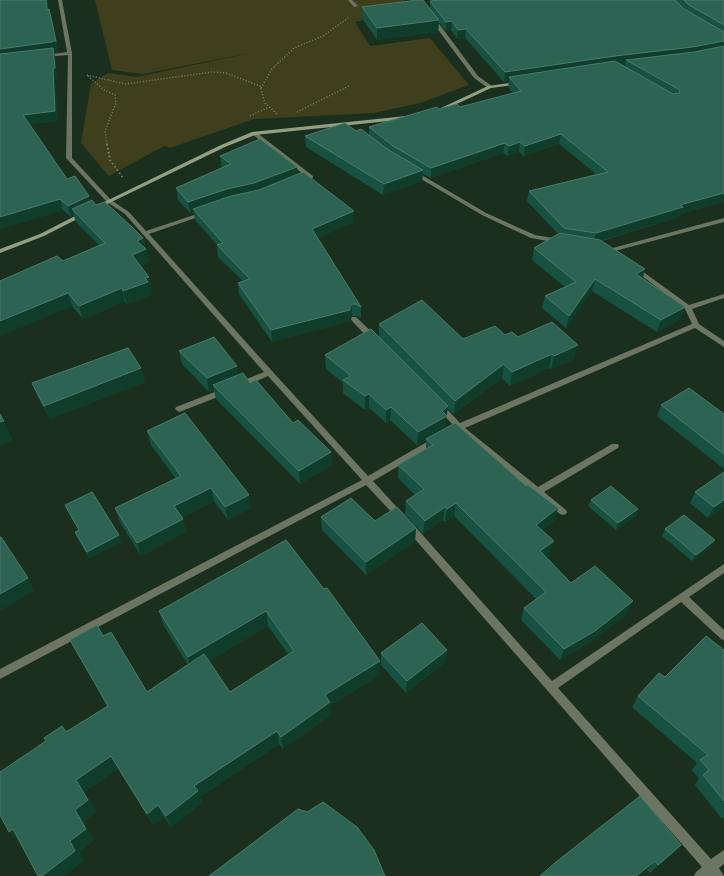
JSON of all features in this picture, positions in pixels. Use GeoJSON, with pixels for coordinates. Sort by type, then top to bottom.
{"type":"FeatureCollection","features":[{"type":"Feature","properties":{"kind":"street"},"geometry":{"type":"LineString","coordinates":[[60,0],[70,53],[69,158],[109,201],[127,213],[145,232],[269,373],[368,480],[714,872]]}},
{"type":"Feature","properties":{"kind":"street"},"geometry":{"type":"LineString","coordinates":[[350,0],[356,6]]}},
{"type":"Feature","properties":{"kind":"street"},"geometry":{"type":"LineString","coordinates":[[427,12],[476,77],[490,87]]}},
{"type":"Feature","properties":{"kind":"street"},"geometry":{"type":"LineString","coordinates":[[38,57],[70,53]]}},
{"type":"Feature","properties":{"kind":"street"},"geometry":{"type":"LineString","coordinates":[[435,111],[451,106],[490,87],[521,82]]}},
{"type":"Feature","properties":{"kind":"street"},"geometry":{"type":"LineString","coordinates":[[1,251],[42,235],[223,146],[254,133],[347,125],[412,117]]}},
{"type":"Feature","properties":{"kind":"street"},"geometry":{"type":"LineString","coordinates":[[347,125],[353,130]]}},
{"type":"Feature","properties":{"kind":"street"},"geometry":{"type":"LineString","coordinates":[[254,133],[311,177],[298,182]]}},
{"type":"Feature","properties":{"kind":"street"},"geometry":{"type":"LineString","coordinates":[[404,166],[484,214],[533,237],[564,242]]}},
{"type":"Feature","properties":{"kind":"street"},"geometry":{"type":"LineString","coordinates":[[145,232],[210,211]]}},
{"type":"Feature","properties":{"kind":"street"},"geometry":{"type":"LineString","coordinates":[[611,250],[724,220]]}},
{"type":"Feature","properties":{"kind":"street"},"geometry":{"type":"LineString","coordinates":[[604,248],[617,254]]}},
{"type":"Feature","properties":{"kind":"street"},"geometry":{"type":"LineString","coordinates":[[629,263],[688,308],[696,325],[724,345]]}},
{"type":"Feature","properties":{"kind":"street"},"geometry":{"type":"LineString","coordinates":[[688,308],[724,296]]}},
{"type":"Feature","properties":{"kind":"street"},"geometry":{"type":"LineString","coordinates":[[354,319],[382,347]]}},
{"type":"Feature","properties":{"kind":"street"},"geometry":{"type":"LineString","coordinates":[[0,674],[368,480],[459,427],[696,325]]}},
{"type":"Feature","properties":{"kind":"street"},"geometry":{"type":"LineString","coordinates":[[179,409],[269,373]]}},
{"type":"Feature","properties":{"kind":"street"},"geometry":{"type":"LineString","coordinates":[[432,398],[459,427],[563,512]]}},
{"type":"Feature","properties":{"kind":"street"},"geometry":{"type":"LineString","coordinates":[[538,491],[615,446]]}},
{"type":"Feature","properties":{"kind":"street"},"geometry":{"type":"LineString","coordinates":[[551,687],[724,568]]}},
{"type":"Feature","properties":{"kind":"street"},"geometry":{"type":"LineString","coordinates":[[682,596],[724,636]]}},
{"type":"Feature","properties":{"kind":"street"},"geometry":{"type":"LineString","coordinates":[[700,876],[714,872],[724,856]]}},
{"type":"Feature","properties":{"kind":"path"},"geometry":{"type":"LineString","coordinates":[[261,88],[272,68],[294,48],[323,36],[347,20],[352,14]]}},
{"type":"Feature","properties":{"kind":"path"},"geometry":{"type":"LineString","coordinates":[[132,190],[110,160],[108,152],[105,131],[116,103],[115,95],[104,90],[86,75],[125,84],[212,72],[226,73],[260,86],[265,103],[294,129]]}},
{"type":"Feature","properties":{"kind":"path"},"geometry":{"type":"LineString","coordinates":[[282,119],[349,86]]}},
{"type":"Feature","properties":{"kind":"shaded area"},"geometry":{"type":"Polygon","coordinates":[[[95,0],[404,0],[411,10],[355,22],[370,46],[430,38],[469,85],[420,103],[374,113],[254,119],[170,148],[164,146],[109,176],[81,143],[91,84],[108,73],[137,77],[255,52],[143,74],[112,70],[95,0]]]}},
{"type":"Feature","properties":{"kind":"building"},"geometry":{"type":"Polygon","coordinates":[[[0,0],[46,0],[47,10],[49,9],[56,41],[0,49],[0,0]]]}},
{"type":"Feature","properties":{"kind":"building"},"geometry":{"type":"Polygon","coordinates":[[[423,0],[439,20],[377,28],[362,7],[423,0]]]}},
{"type":"Feature","properties":{"kind":"building"},"geometry":{"type":"Polygon","coordinates":[[[675,0],[684,9],[724,32],[724,41],[693,47],[615,56],[505,72],[466,29],[458,30],[452,21],[446,22],[430,1],[675,0]]]}},
{"type":"Feature","properties":{"kind":"building"},"geometry":{"type":"Polygon","coordinates":[[[684,0],[724,0],[724,25],[689,5],[684,0]]]}},
{"type":"Feature","properties":{"kind":"building"},"geometry":{"type":"Polygon","coordinates":[[[724,46],[724,193],[680,205],[683,207],[596,233],[564,228],[529,191],[608,172],[561,134],[525,146],[520,142],[509,146],[505,143],[431,168],[393,146],[369,127],[437,107],[439,109],[457,104],[460,107],[521,91],[509,77],[615,61],[673,94],[679,93],[680,90],[626,60],[694,52],[724,46]]]}},
{"type":"Feature","properties":{"kind":"building"},"geometry":{"type":"Polygon","coordinates":[[[53,48],[55,68],[53,69],[55,111],[23,115],[67,179],[75,176],[89,196],[68,206],[60,199],[0,217],[0,54],[53,48]]]}},
{"type":"Feature","properties":{"kind":"building"},"geometry":{"type":"Polygon","coordinates":[[[345,123],[356,131],[361,129],[387,149],[423,170],[384,184],[305,136],[345,123]]]}},
{"type":"Feature","properties":{"kind":"building"},"geometry":{"type":"Polygon","coordinates":[[[260,139],[297,167],[254,183],[227,189],[188,202],[176,188],[231,164],[220,156],[260,139]]]}},
{"type":"Feature","properties":{"kind":"building"},"geometry":{"type":"Polygon","coordinates":[[[303,172],[354,211],[312,229],[361,307],[356,304],[352,304],[350,310],[271,330],[238,283],[250,279],[217,245],[223,243],[193,209],[231,196],[259,190],[303,172]]]}},
{"type":"Feature","properties":{"kind":"building"},"geometry":{"type":"Polygon","coordinates":[[[92,200],[96,205],[105,202],[143,238],[137,241],[146,249],[132,255],[149,277],[145,278],[148,282],[123,291],[122,288],[79,306],[68,293],[0,321],[0,281],[57,256],[63,261],[105,243],[72,209],[92,200]]]}},
{"type":"Feature","properties":{"kind":"building"},"geometry":{"type":"Polygon","coordinates":[[[560,233],[600,240],[645,269],[636,274],[685,307],[661,320],[595,279],[569,316],[545,296],[576,282],[534,248],[560,233]]]}},
{"type":"Feature","properties":{"kind":"building"},"geometry":{"type":"Polygon","coordinates":[[[422,300],[463,339],[495,326],[505,335],[512,332],[518,337],[552,322],[578,345],[554,356],[552,354],[512,372],[504,364],[455,401],[379,324],[422,300]]]}},
{"type":"Feature","properties":{"kind":"building"},"geometry":{"type":"Polygon","coordinates":[[[371,329],[448,406],[442,411],[447,416],[418,432],[391,407],[386,410],[369,394],[365,396],[343,380],[351,376],[325,355],[371,329]]]}},
{"type":"Feature","properties":{"kind":"building"},"geometry":{"type":"Polygon","coordinates":[[[214,337],[237,366],[207,378],[179,351],[214,337]]]}},
{"type":"Feature","properties":{"kind":"building"},"geometry":{"type":"Polygon","coordinates":[[[128,348],[141,368],[44,406],[32,383],[128,348]]]}},
{"type":"Feature","properties":{"kind":"building"},"geometry":{"type":"Polygon","coordinates":[[[243,373],[250,383],[256,380],[293,423],[298,420],[331,452],[299,471],[213,385],[243,373]]]}},
{"type":"Feature","properties":{"kind":"building"},"geometry":{"type":"Polygon","coordinates":[[[689,388],[724,414],[724,454],[661,405],[689,388]]]}},
{"type":"Feature","properties":{"kind":"building"},"geometry":{"type":"Polygon","coordinates":[[[185,413],[249,495],[225,507],[211,488],[174,506],[183,519],[137,543],[115,508],[181,476],[147,431],[185,413]]]}},
{"type":"Feature","properties":{"kind":"building"},"geometry":{"type":"Polygon","coordinates":[[[0,414],[4,421],[0,422],[0,414]]]}},
{"type":"Feature","properties":{"kind":"building"},"geometry":{"type":"Polygon","coordinates":[[[455,423],[526,486],[528,485],[558,508],[536,525],[554,541],[540,551],[571,583],[595,566],[633,601],[595,631],[564,649],[524,608],[546,592],[456,503],[447,509],[445,507],[425,521],[406,501],[424,489],[398,465],[433,445],[426,439],[455,423]]]}},
{"type":"Feature","properties":{"kind":"building"},"geometry":{"type":"Polygon","coordinates":[[[724,472],[724,500],[714,507],[695,492],[724,472]]]}},
{"type":"Feature","properties":{"kind":"building"},"geometry":{"type":"Polygon","coordinates":[[[611,486],[638,509],[618,523],[591,500],[611,486]]]}},
{"type":"Feature","properties":{"kind":"building"},"geometry":{"type":"Polygon","coordinates":[[[92,492],[119,535],[87,552],[75,532],[79,530],[65,505],[92,492]]]}},
{"type":"Feature","properties":{"kind":"building"},"geometry":{"type":"Polygon","coordinates":[[[351,498],[375,521],[397,507],[416,528],[366,562],[321,517],[351,498]]]}},
{"type":"Feature","properties":{"kind":"building"},"geometry":{"type":"Polygon","coordinates":[[[684,515],[715,540],[696,555],[665,529],[684,515]]]}},
{"type":"Feature","properties":{"kind":"building"},"geometry":{"type":"Polygon","coordinates":[[[0,537],[28,578],[0,594],[0,537]]]}},
{"type":"Feature","properties":{"kind":"building"},"geometry":{"type":"Polygon","coordinates":[[[286,540],[324,589],[327,588],[380,661],[325,695],[330,702],[281,737],[277,731],[194,786],[198,791],[166,816],[158,805],[147,814],[111,756],[76,780],[88,800],[75,810],[86,829],[70,841],[75,851],[42,876],[38,876],[13,829],[9,832],[0,815],[0,772],[46,741],[44,738],[62,726],[66,732],[108,706],[70,640],[97,625],[103,636],[111,632],[147,692],[204,654],[230,692],[294,651],[266,611],[188,657],[159,611],[286,540]]]}},
{"type":"Feature","properties":{"kind":"building"},"geometry":{"type":"Polygon","coordinates":[[[422,623],[447,650],[407,681],[381,653],[422,623]]]}},
{"type":"Feature","properties":{"kind":"building"},"geometry":{"type":"Polygon","coordinates":[[[706,636],[724,650],[724,801],[703,775],[709,770],[700,760],[708,755],[638,696],[659,673],[665,677],[706,636]]]}},
{"type":"Feature","properties":{"kind":"building"},"geometry":{"type":"Polygon","coordinates":[[[640,796],[681,845],[658,865],[655,861],[636,876],[540,876],[556,862],[640,796]]]}},
{"type":"Feature","properties":{"kind":"building"},"geometry":{"type":"Polygon","coordinates":[[[323,802],[357,827],[374,850],[385,876],[209,876],[298,809],[307,812],[323,802]]]}}]}
